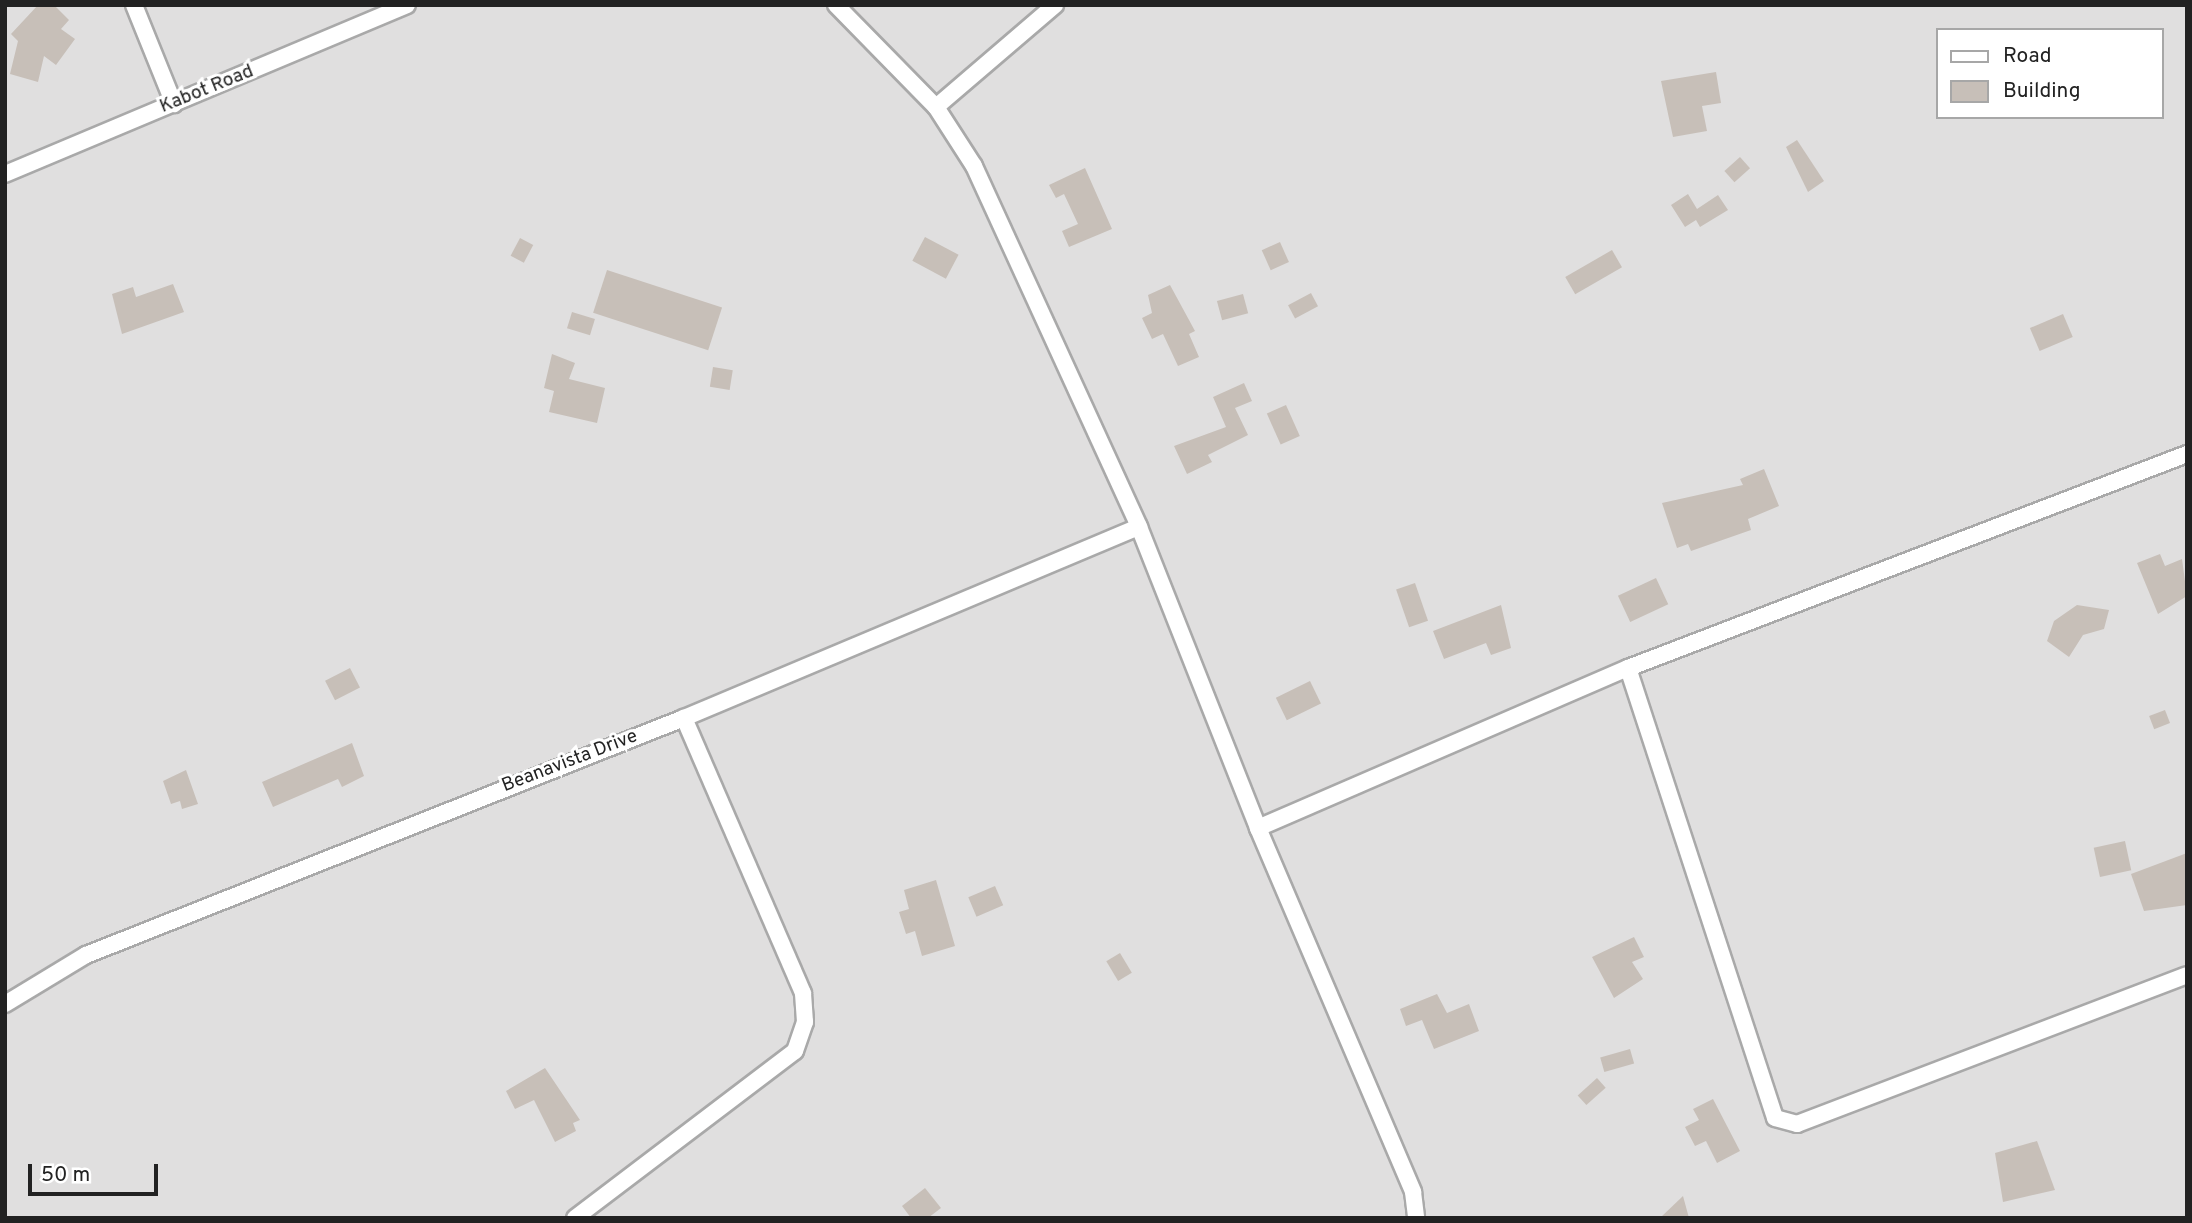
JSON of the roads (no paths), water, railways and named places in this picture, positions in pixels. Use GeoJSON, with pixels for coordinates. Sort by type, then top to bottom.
{"type":"FeatureCollection","features":[{"type":"Feature","properties":{"kind":"street"},"geometry":{"type":"LineString","coordinates":[[134,5],[174,104]]}},
{"type":"Feature","properties":{"kind":"street","name":"Kabot Road"},"geometry":{"type":"LineString","coordinates":[[5,174],[407,5]]}},
{"type":"Feature","properties":{"kind":"street"},"geometry":{"type":"LineString","coordinates":[[836,5],[936,107],[974,166],[1139,527],[1258,828],[1413,1192],[1416,1218]]}},
{"type":"Feature","properties":{"kind":"street"},"geometry":{"type":"LineString","coordinates":[[936,107],[1055,5]]}},
{"type":"Feature","properties":{"kind":"street"},"geometry":{"type":"LineString","coordinates":[[1258,828],[1629,668],[2187,454]]}},
{"type":"Feature","properties":{"kind":"street","name":"Beanavista Drive"},"geometry":{"type":"LineString","coordinates":[[5,1003],[86,955],[684,718],[1139,527]]}},
{"type":"Feature","properties":{"kind":"street"},"geometry":{"type":"LineString","coordinates":[[1629,668],[1775,1118],[1797,1124],[2187,975]]}},
{"type":"Feature","properties":{"kind":"street"},"geometry":{"type":"LineString","coordinates":[[575,1218],[794,1051],[805,1022],[803,993],[684,718]]}}]}
